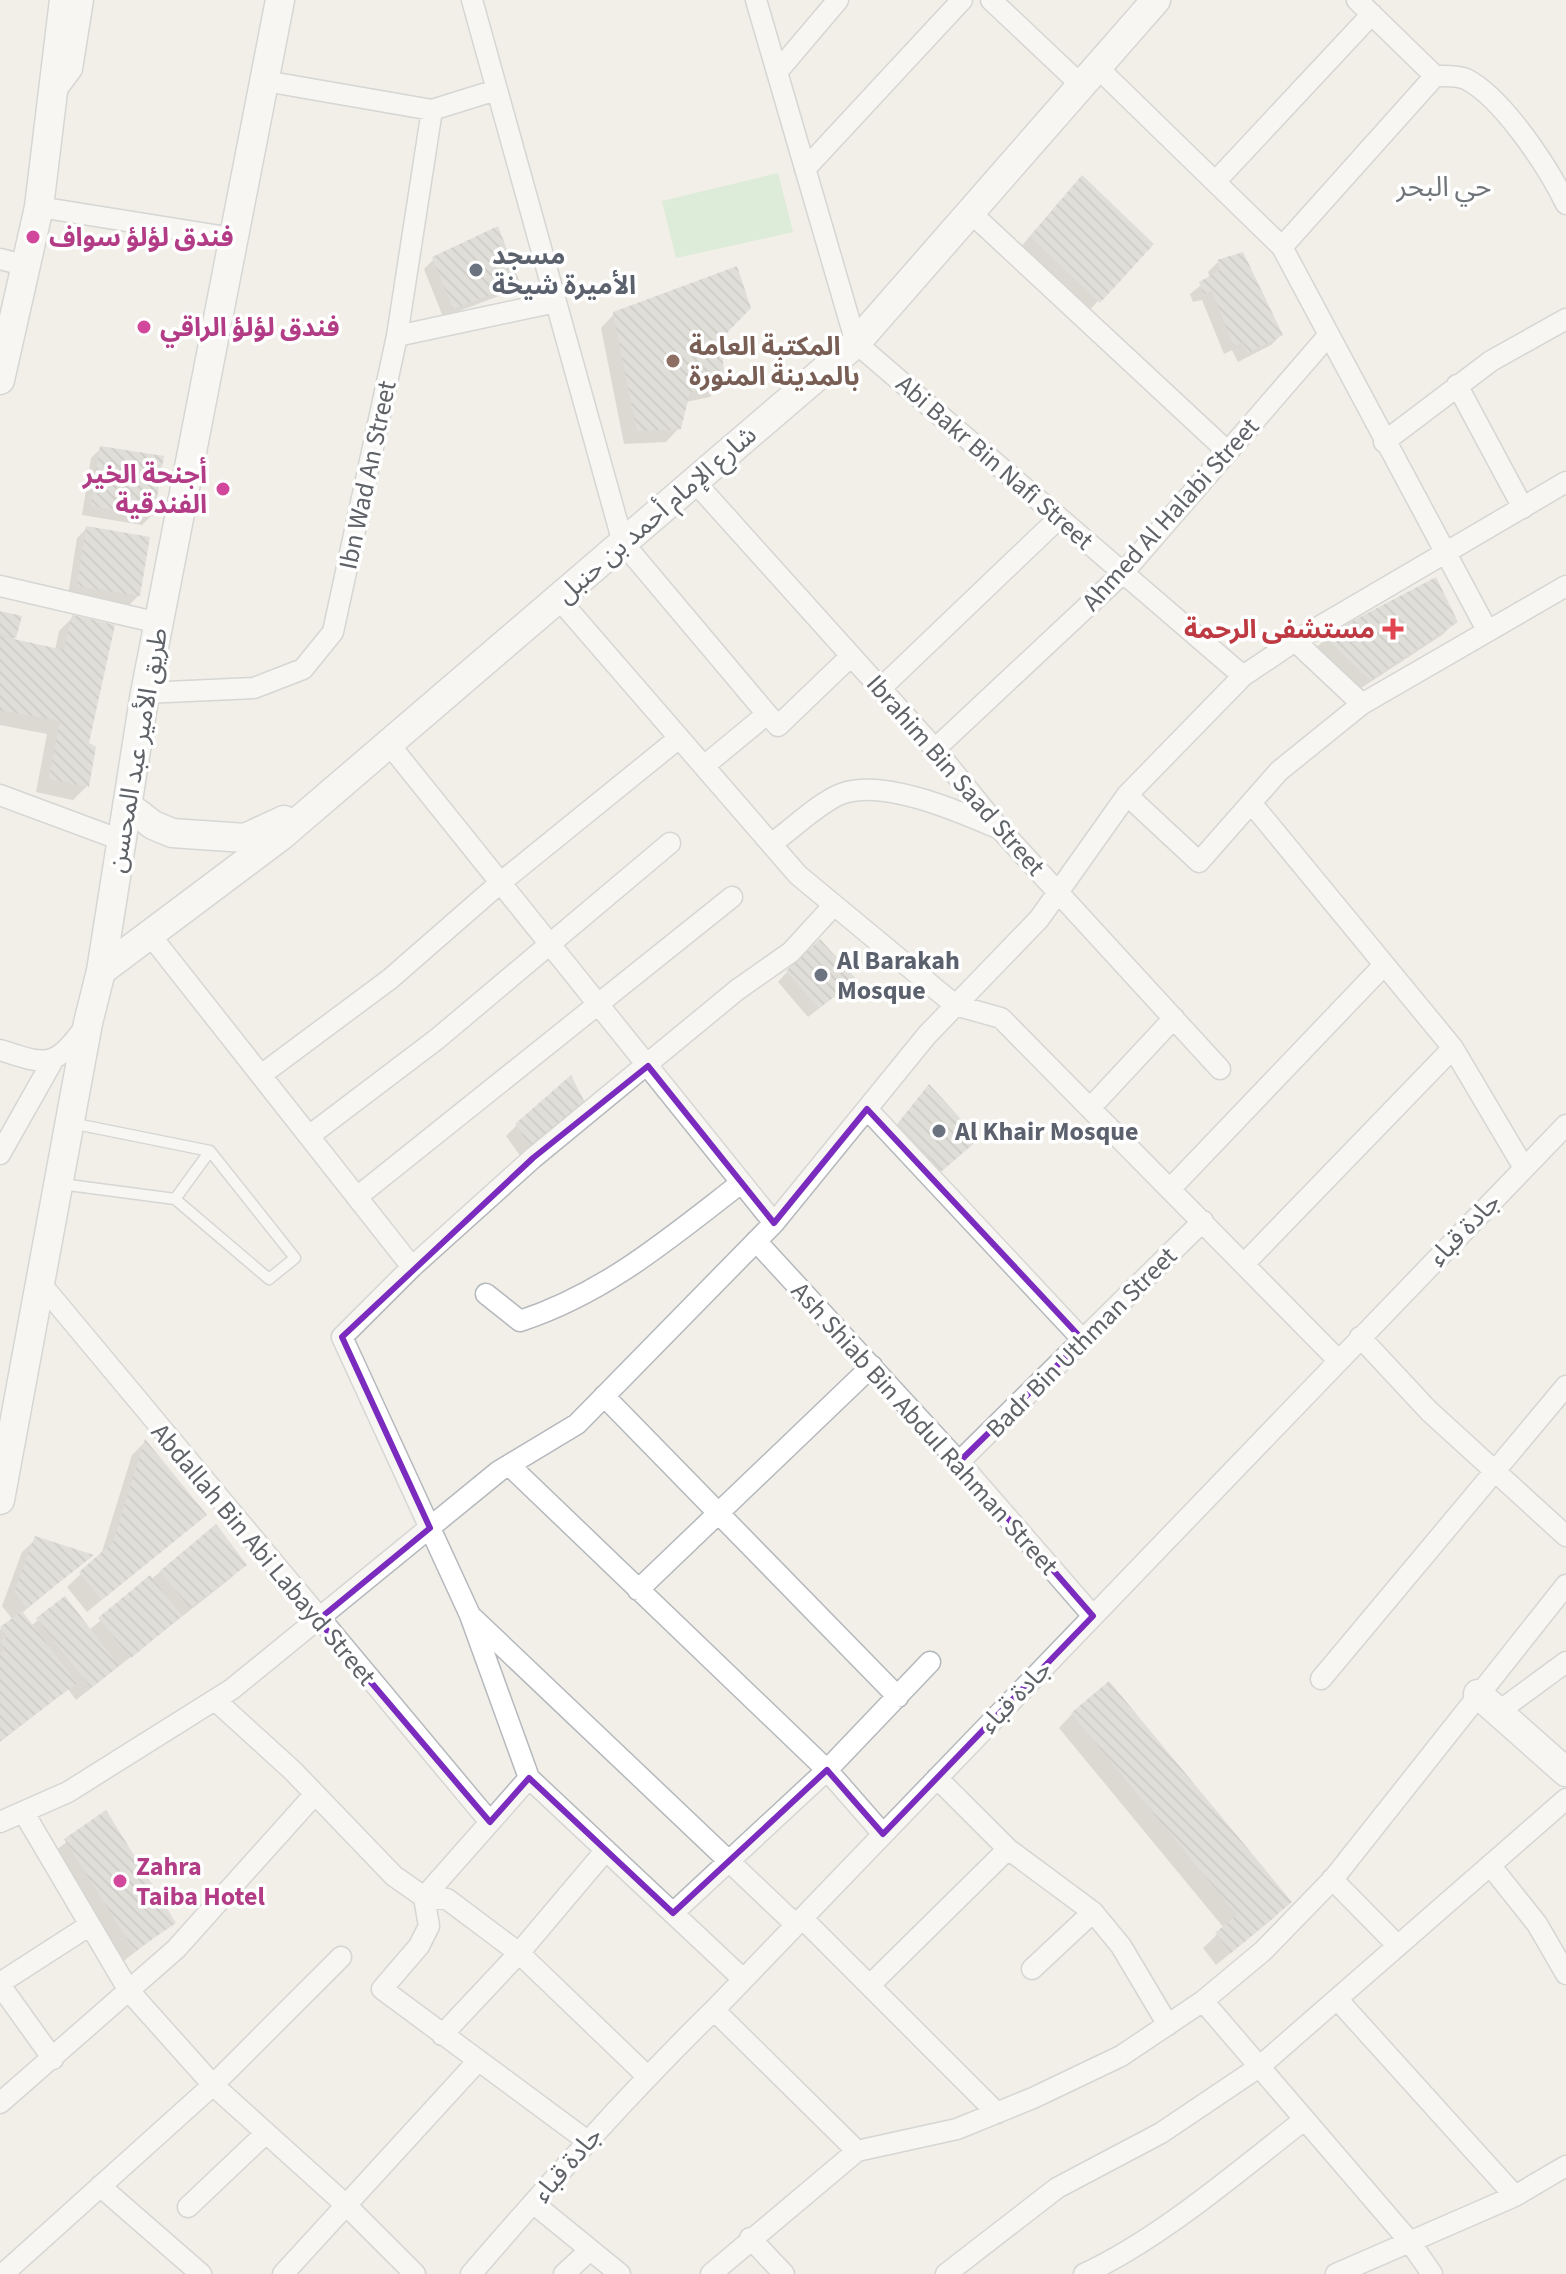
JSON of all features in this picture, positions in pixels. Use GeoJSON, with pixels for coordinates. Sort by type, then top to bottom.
{"type":"FeatureCollection","features":[{"type":"Feature","properties":{"kind":"main road"},"geometry":{"type":"LineString","coordinates":[[0,380],[13,263],[39,207],[64,0]]}},
{"type":"Feature","properties":{"kind":"main road","name":"طريق الأمير عبد المحسن"},"geometry":{"type":"LineString","coordinates":[[0,1500],[88,1023],[101,971],[145,693],[280,0]]}},
{"type":"Feature","properties":{"kind":"main road","name":"شارع الإمام أحمد بن حنبل"},"geometry":{"type":"LineString","coordinates":[[101,971],[151,936],[317,805],[856,343],[1156,0]]}},
{"type":"Feature","properties":{"kind":"main road"},"geometry":{"type":"LineString","coordinates":[[127,805],[153,825],[172,833],[245,838],[317,805]]}},
{"type":"Feature","properties":{"kind":"main road"},"geometry":{"type":"LineString","coordinates":[[1488,1703],[1566,1772]]}},
{"type":"Feature","properties":{"kind":"street"},"geometry":{"type":"LineString","coordinates":[[53,95],[72,69],[83,0]]}},
{"type":"Feature","properties":{"kind":"street"},"geometry":{"type":"LineString","coordinates":[[472,0],[623,543],[778,726],[851,656]]}},
{"type":"Feature","properties":{"kind":"street"},"geometry":{"type":"LineString","coordinates":[[756,0],[856,343]]}},
{"type":"Feature","properties":{"kind":"street"},"geometry":{"type":"LineString","coordinates":[[777,72],[838,0]]}},
{"type":"Feature","properties":{"kind":"street"},"geometry":{"type":"LineString","coordinates":[[805,169],[962,0]]}},
{"type":"Feature","properties":{"kind":"street"},"geometry":{"type":"LineString","coordinates":[[991,0],[1089,76],[1215,182],[1282,247],[1327,337],[1487,630]]}},
{"type":"Feature","properties":{"kind":"street"},"geometry":{"type":"LineString","coordinates":[[1215,182],[1364,7],[1435,76],[1462,77],[1487,93],[1554,178],[1566,204]]}},
{"type":"Feature","properties":{"kind":"street"},"geometry":{"type":"LineString","coordinates":[[1282,247],[1435,76]]}},
{"type":"Feature","properties":{"kind":"street"},"geometry":{"type":"LineString","coordinates":[[265,81],[432,110],[496,90]]}},
{"type":"Feature","properties":{"kind":"street","name":"Ibn Wad An Street"},"geometry":{"type":"LineString","coordinates":[[145,693],[254,688],[303,669],[333,632],[397,336],[432,110]]}},
{"type":"Feature","properties":{"kind":"street"},"geometry":{"type":"LineString","coordinates":[[39,207],[233,238]]}},
{"type":"Feature","properties":{"kind":"street"},"geometry":{"type":"LineString","coordinates":[[970,212],[1228,452]]}},
{"type":"Feature","properties":{"kind":"street"},"geometry":{"type":"LineString","coordinates":[[397,336],[556,302]]}},
{"type":"Feature","properties":{"kind":"street"},"geometry":{"type":"LineString","coordinates":[[1384,442],[1491,361],[1566,319]]}},
{"type":"Feature","properties":{"kind":"street","name":"Ahmed Al Halabi Street"},"geometry":{"type":"LineString","coordinates":[[935,749],[1123,573],[1327,337]]}},
{"type":"Feature","properties":{"kind":"street","name":"Abi Bakr Bin Nafi Street"},"geometry":{"type":"LineString","coordinates":[[856,343],[1243,676]]}},
{"type":"Feature","properties":{"kind":"street"},"geometry":{"type":"LineString","coordinates":[[1457,385],[1523,508]]}},
{"type":"Feature","properties":{"kind":"street","name":"Ibrahim Bin Saad Street"},"geometry":{"type":"LineString","coordinates":[[694,481],[935,749],[999,828],[1220,1069]]}},
{"type":"Feature","properties":{"kind":"street"},"geometry":{"type":"LineString","coordinates":[[0,1822],[68,1792],[215,1700],[509,1465],[577,1424],[774,1223],[955,1005],[1039,919],[1127,795],[1243,676],[1295,641],[1566,482]]}},
{"type":"Feature","properties":{"kind":"street"},"geometry":{"type":"LineString","coordinates":[[880,689],[1059,518]]}},
{"type":"Feature","properties":{"kind":"street"},"geometry":{"type":"LineString","coordinates":[[0,586],[159,623]]}},
{"type":"Feature","properties":{"kind":"street"},"geometry":{"type":"LineString","coordinates":[[1127,795],[1199,862],[1279,771],[1362,704],[1566,586]]}},
{"type":"Feature","properties":{"kind":"street"},"geometry":{"type":"LineString","coordinates":[[558,598],[798,875],[955,1005],[1001,1018],[1092,1106],[1338,1360]]}},
{"type":"Feature","properties":{"kind":"street"},"geometry":{"type":"LineString","coordinates":[[1295,641],[1362,704]]}},
{"type":"Feature","properties":{"kind":"street"},"geometry":{"type":"LineString","coordinates":[[704,766],[767,714]]}},
{"type":"Feature","properties":{"kind":"street"},"geometry":{"type":"LineString","coordinates":[[261,1075],[390,979],[500,883],[679,738]]}},
{"type":"Feature","properties":{"kind":"street"},"geometry":{"type":"LineString","coordinates":[[389,744],[774,1223]]}},
{"type":"Feature","properties":{"kind":"street"},"geometry":{"type":"LineString","coordinates":[[771,844],[842,794],[872,792],[932,799],[999,828]]}},
{"type":"Feature","properties":{"kind":"street"},"geometry":{"type":"LineString","coordinates":[[0,795],[104,831],[121,840]]}},
{"type":"Feature","properties":{"kind":"street"},"geometry":{"type":"LineString","coordinates":[[1252,804],[1453,1048],[1524,1168]]}},
{"type":"Feature","properties":{"kind":"street"},"geometry":{"type":"LineString","coordinates":[[309,1136],[437,1039],[670,843]]}},
{"type":"Feature","properties":{"kind":"street"},"geometry":{"type":"LineString","coordinates":[[357,1197],[732,897]]}},
{"type":"Feature","properties":{"kind":"street"},"geometry":{"type":"LineString","coordinates":[[743,1979],[529,1778],[470,1615],[342,1337],[412,1267],[533,1158],[737,990],[791,952],[834,905]]}},
{"type":"Feature","properties":{"kind":"street"},"geometry":{"type":"LineString","coordinates":[[151,936],[412,1267]]}},
{"type":"Feature","properties":{"kind":"street"},"geometry":{"type":"LineString","coordinates":[[1171,1188],[1384,965]]}},
{"type":"Feature","properties":{"kind":"street"},"geometry":{"type":"LineString","coordinates":[[1092,1106],[1174,1018]]}},
{"type":"Feature","properties":{"kind":"street"},"geometry":{"type":"LineString","coordinates":[[0,1154],[52,1062],[64,1054],[88,1023]]}},
{"type":"Feature","properties":{"kind":"street"},"geometry":{"type":"LineString","coordinates":[[1245,1263],[1453,1048]]}},
{"type":"Feature","properties":{"kind":"street"},"geometry":{"type":"LineString","coordinates":[[0,1050],[36,1062],[52,1062]]}},
{"type":"Feature","properties":{"kind":"street"},"geometry":{"type":"LineString","coordinates":[[867,1109],[1083,1340]]}},
{"type":"Feature","properties":{"kind":"street","name":"جادة قباء"},"geometry":{"type":"LineString","coordinates":[[471,2274],[586,2140],[1566,1125]]}},
{"type":"Feature","properties":{"kind":"street"},"geometry":{"type":"LineString","coordinates":[[486,1294],[520,1321],[562,1307],[624,1273],[741,1183]]}},
{"type":"Feature","properties":{"kind":"street","name":"Badr Bin Uthman Street"},"geometry":{"type":"LineString","coordinates":[[959,1462],[1203,1221]]}},
{"type":"Feature","properties":{"kind":"street","name":"Ash Shiab Bin Abdul Rahman Street"},"geometry":{"type":"LineString","coordinates":[[756,1241],[959,1462],[1093,1616]]}},
{"type":"Feature","properties":{"kind":"street","name":"Abdallah Bin Abi Labayd Street"},"geometry":{"type":"LineString","coordinates":[[41,1284],[318,1620],[490,1822]]}},
{"type":"Feature","properties":{"kind":"street"},"geometry":{"type":"LineString","coordinates":[[1360,1337],[1495,1474],[1566,1536]]}},
{"type":"Feature","properties":{"kind":"street"},"geometry":{"type":"LineString","coordinates":[[638,1590],[872,1366]]}},
{"type":"Feature","properties":{"kind":"street"},"geometry":{"type":"LineString","coordinates":[[1321,1679],[1566,1386]]}},
{"type":"Feature","properties":{"kind":"street"},"geometry":{"type":"LineString","coordinates":[[604,1396],[898,1697]]}},
{"type":"Feature","properties":{"kind":"street"},"geometry":{"type":"LineString","coordinates":[[509,1465],[827,1770],[883,1834]]}},
{"type":"Feature","properties":{"kind":"street"},"geometry":{"type":"LineString","coordinates":[[711,2274],[750,2238],[857,2151],[957,2129],[997,2113],[1121,2056],[1203,2001],[1263,1951],[1332,1879],[1488,1703],[1566,1585]]}},
{"type":"Feature","properties":{"kind":"street"},"geometry":{"type":"LineString","coordinates":[[470,1615],[730,1862],[870,1985],[997,2113]]}},
{"type":"Feature","properties":{"kind":"street"},"geometry":{"type":"LineString","coordinates":[[673,1913],[827,1770],[930,1662]]}},
{"type":"Feature","properties":{"kind":"street"},"geometry":{"type":"LineString","coordinates":[[1488,1703],[1566,1662]]}},
{"type":"Feature","properties":{"kind":"street"},"geometry":{"type":"LineString","coordinates":[[215,1700],[315,1794],[394,1876],[424,1897],[447,1899],[519,1953],[647,2076]]}},
{"type":"Feature","properties":{"kind":"street"},"geometry":{"type":"LineString","coordinates":[[424,1897],[529,1778]]}},
{"type":"Feature","properties":{"kind":"street"},"geometry":{"type":"LineString","coordinates":[[937,1778],[1008,1849],[1093,1912],[1121,1946],[1168,2025]]}},
{"type":"Feature","properties":{"kind":"street"},"geometry":{"type":"LineString","coordinates":[[0,2103],[176,1949],[315,1794]]}},
{"type":"Feature","properties":{"kind":"street"},"geometry":{"type":"LineString","coordinates":[[946,2274],[1057,2188],[1161,2133],[1259,2067],[1566,1799]]}},
{"type":"Feature","properties":{"kind":"street"},"geometry":{"type":"LineString","coordinates":[[24,1813],[129,1991],[213,2085],[346,2205],[415,2274]]}},
{"type":"Feature","properties":{"kind":"street"},"geometry":{"type":"LineString","coordinates":[[870,1985],[1008,1849]]}},
{"type":"Feature","properties":{"kind":"street"},"geometry":{"type":"LineString","coordinates":[[442,2035],[519,1953],[606,1850]]}},
{"type":"Feature","properties":{"kind":"street"},"geometry":{"type":"LineString","coordinates":[[1490,1865],[1537,1924],[1566,1974]]}},
{"type":"Feature","properties":{"kind":"street"},"geometry":{"type":"LineString","coordinates":[[1332,1879],[1398,1946]]}},
{"type":"Feature","properties":{"kind":"street"},"geometry":{"type":"LineString","coordinates":[[424,1897],[429,1926],[419,1946],[382,1989],[586,2140]]}},
{"type":"Feature","properties":{"kind":"street"},"geometry":{"type":"LineString","coordinates":[[1032,1969],[1093,1912]]}},
{"type":"Feature","properties":{"kind":"street"},"geometry":{"type":"LineString","coordinates":[[53,2059],[0,1984],[90,1925]]}},
{"type":"Feature","properties":{"kind":"street"},"geometry":{"type":"LineString","coordinates":[[3,2274],[213,2085],[341,1957]]}},
{"type":"Feature","properties":{"kind":"street"},"geometry":{"type":"LineString","coordinates":[[1337,1999],[1515,2196]]}},
{"type":"Feature","properties":{"kind":"street"},"geometry":{"type":"LineString","coordinates":[[1203,2001],[1410,2242],[1432,2274]]}},
{"type":"Feature","properties":{"kind":"street"},"geometry":{"type":"LineString","coordinates":[[714,2010],[857,2151]]}},
{"type":"Feature","properties":{"kind":"street"},"geometry":{"type":"LineString","coordinates":[[283,2274],[477,2062]]}},
{"type":"Feature","properties":{"kind":"street"},"geometry":{"type":"LineString","coordinates":[[1084,2274],[1107,2263],[1220,2186],[1304,2120]]}},
{"type":"Feature","properties":{"kind":"street"},"geometry":{"type":"LineString","coordinates":[[188,2207],[266,2133]]}},
{"type":"Feature","properties":{"kind":"street"},"geometry":{"type":"LineString","coordinates":[[1336,2274],[1515,2196],[1566,2166]]}},
{"type":"Feature","properties":{"kind":"street"},"geometry":{"type":"LineString","coordinates":[[100,2186],[201,2274]]}},
{"type":"Feature","properties":{"kind":"street"},"geometry":{"type":"LineString","coordinates":[[533,2203],[620,2274]]}},
{"type":"Feature","properties":{"kind":"street"},"geometry":{"type":"LineString","coordinates":[[750,2238],[784,2274]]}},
{"type":"Feature","properties":{"kind":"street"},"geometry":{"type":"LineString","coordinates":[[564,2274],[590,2250]]}},
{"type":"Feature","properties":{"kind":"lane"},"geometry":{"type":"LineString","coordinates":[[59,1183],[175,1199],[269,1279],[295,1258],[210,1151],[71,1123]]}},
{"type":"Feature","properties":{"kind":"lane"},"geometry":{"type":"LineString","coordinates":[[175,1199],[210,1151]]}},
{"type":"Feature","properties":{"kind":"highlighted area"},"geometry":{"type":"Polygon","coordinates":[[[648,1066],[774,1223],[867,1109],[1083,1340],[959,1462],[1093,1616],[883,1834],[827,1770],[673,1913],[529,1778],[490,1822],[318,1620],[430,1528],[342,1337],[533,1158],[648,1066]]]}},
{"type":"Feature","properties":{"kind":"green space"},"geometry":{"type":"Polygon","coordinates":[[[778,173],[793,232],[676,258],[662,201],[778,173]]]}},
{"type":"Feature","properties":{"kind":"building"},"geometry":{"type":"Polygon","coordinates":[[[1082,175],[1154,244],[1100,303],[1030,236],[1082,175]]]}},
{"type":"Feature","properties":{"kind":"building","name":"مسجد الأميرة شيخة"},"geometry":{"type":"Polygon","coordinates":[[[498,226],[520,283],[453,309],[432,257],[498,226]]]}},
{"type":"Feature","properties":{"kind":"building"},"geometry":{"type":"Polygon","coordinates":[[[1243,252],[1283,335],[1248,353],[1243,342],[1234,346],[1212,291],[1203,294],[1199,282],[1220,270],[1217,260],[1243,252]]]}},
{"type":"Feature","properties":{"kind":"building","name":"المكتبة العامة بالمدينة المنورة"},"geometry":{"type":"Polygon","coordinates":[[[737,266],[751,308],[721,339],[725,384],[690,392],[681,429],[637,431],[613,312],[737,266]]]}},
{"type":"Feature","properties":{"kind":"building"},"geometry":{"type":"Polygon","coordinates":[[[100,446],[164,456],[154,516],[91,506],[100,446]]]}},
{"type":"Feature","properties":{"kind":"building"},"geometry":{"type":"Polygon","coordinates":[[[86,526],[150,537],[140,596],[77,586],[86,526]]]}},
{"type":"Feature","properties":{"kind":"building","name":"مستشفى الرحمة"},"geometry":{"type":"Polygon","coordinates":[[[1436,577],[1458,622],[1370,680],[1324,636],[1436,577]]]}},
{"type":"Feature","properties":{"kind":"building"},"geometry":{"type":"Polygon","coordinates":[[[0,611],[22,616],[16,638],[0,635],[0,611]]]}},
{"type":"Feature","properties":{"kind":"building"},"geometry":{"type":"Polygon","coordinates":[[[72,615],[115,625],[89,743],[96,747],[89,787],[49,779],[60,721],[0,710],[0,636],[64,650],[72,615]]]}},
{"type":"Feature","properties":{"kind":"building","name":"Al Barakah Mosque"},"geometry":{"type":"Polygon","coordinates":[[[820,939],[857,980],[819,1008],[786,971],[820,939]]]}},
{"type":"Feature","properties":{"kind":"building"},"geometry":{"type":"Polygon","coordinates":[[[571,1075],[585,1103],[532,1148],[515,1124],[571,1075]]]}},
{"type":"Feature","properties":{"kind":"building","name":"Al Khair Mosque"},"geometry":{"type":"Polygon","coordinates":[[[929,1084],[979,1139],[942,1171],[898,1123],[929,1084]]]}},
{"type":"Feature","properties":{"kind":"building"},"geometry":{"type":"Polygon","coordinates":[[[145,1439],[207,1515],[102,1600],[79,1572],[113,1542],[145,1439]]]}},
{"type":"Feature","properties":{"kind":"building"},"geometry":{"type":"Polygon","coordinates":[[[216,1524],[247,1565],[190,1608],[160,1571],[216,1524]]]}},
{"type":"Feature","properties":{"kind":"building"},"geometry":{"type":"Polygon","coordinates":[[[35,1536],[94,1555],[27,1608],[14,1592],[35,1536]]]}},
{"type":"Feature","properties":{"kind":"building"},"geometry":{"type":"Polygon","coordinates":[[[150,1575],[182,1616],[131,1658],[98,1618],[150,1575]]]}},
{"type":"Feature","properties":{"kind":"building"},"geometry":{"type":"Polygon","coordinates":[[[65,1596],[119,1666],[91,1688],[36,1618],[65,1596]]]}},
{"type":"Feature","properties":{"kind":"building"},"geometry":{"type":"Polygon","coordinates":[[[22,1611],[77,1683],[0,1741],[0,1654],[5,1650],[0,1642],[7,1636],[0,1627],[22,1611]]]}},
{"type":"Feature","properties":{"kind":"building"},"geometry":{"type":"Polygon","coordinates":[[[1109,1681],[1292,1902],[1231,1953],[1215,1933],[1237,1915],[1071,1713],[1109,1681]]]}},
{"type":"Feature","properties":{"kind":"building","name":"Zahra Taiba Hotel"},"geometry":{"type":"Polygon","coordinates":[[[106,1810],[176,1923],[135,1951],[64,1839],[106,1810]]]}},
{"type":"Feature","properties":{"kind":"place","name":"فندق لؤلؤ سواف"},"geometry":{"type":"Point","coordinates":[33,237]}},
{"type":"Feature","properties":{"kind":"place","name":"مسجد الأميرة شيخة"},"geometry":{"type":"Point","coordinates":[476,270]}},
{"type":"Feature","properties":{"kind":"place","name":"فندق لؤلؤ الراقي"},"geometry":{"type":"Point","coordinates":[144,327]}},
{"type":"Feature","properties":{"kind":"place","name":"المكتبة العامة بالمدينة المنورة"},"geometry":{"type":"Point","coordinates":[673,361]}},
{"type":"Feature","properties":{"kind":"place","name":"أجنحة الخير الفندقية"},"geometry":{"type":"Point","coordinates":[223,489]}},
{"type":"Feature","properties":{"kind":"place","name":"مستشفى الرحمة"},"geometry":{"type":"Point","coordinates":[1393,629]}},
{"type":"Feature","properties":{"kind":"place","name":"Al Barakah Mosque"},"geometry":{"type":"Point","coordinates":[821,975]}},
{"type":"Feature","properties":{"kind":"place","name":"Al Khair Mosque"},"geometry":{"type":"Point","coordinates":[939,1131]}},
{"type":"Feature","properties":{"kind":"place","name":"Zahra Taiba Hotel"},"geometry":{"type":"Point","coordinates":[120,1881]}},
{"type":"Feature","properties":{"kind":"district","name":"حي البحر"},"geometry":{"type":"Point","coordinates":[1444,186]}}]}
